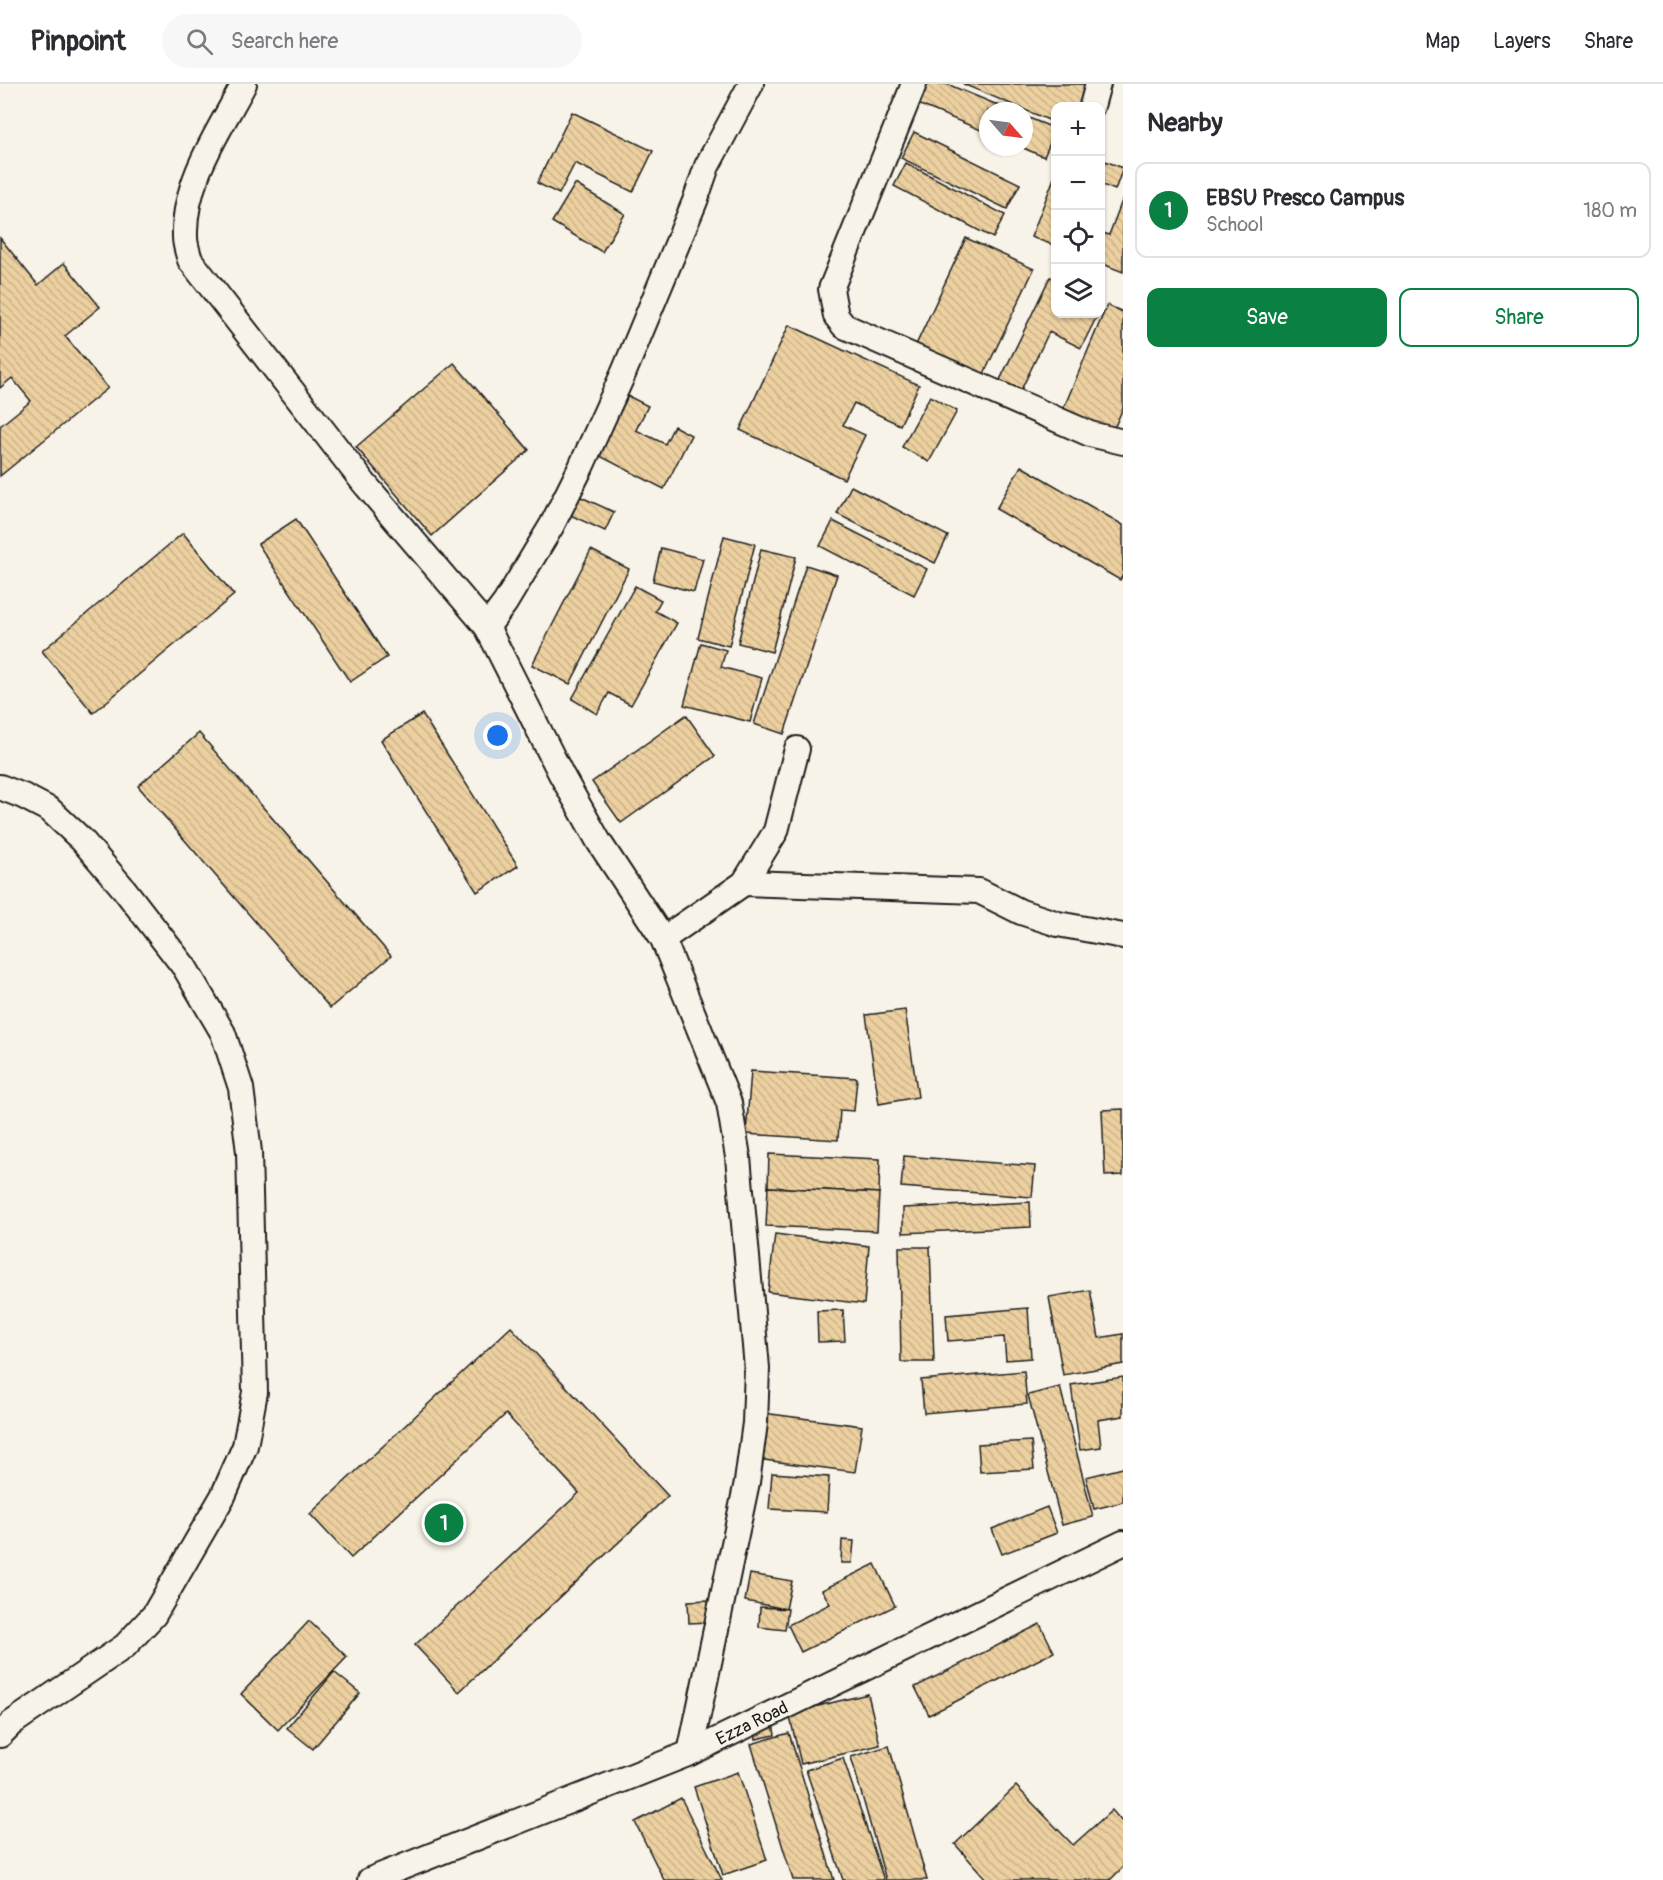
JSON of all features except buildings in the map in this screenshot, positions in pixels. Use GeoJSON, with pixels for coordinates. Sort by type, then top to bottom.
{"type":"FeatureCollection","features":[{"type":"Feature","properties":{"kind":"street"},"geometry":{"type":"LineString","coordinates":[[244,84],[195,178],[185,219],[185,240],[190,260],[364,483],[487,627],[561,774],[599,842],[663,939],[729,1103],[738,1157],[757,1368],[755,1423],[747,1482],[690,1753]]}},
{"type":"Feature","properties":{"kind":"street"},"geometry":{"type":"LineString","coordinates":[[487,627],[505,603],[552,525],[581,467],[628,362],[695,201],[707,166],[752,84]]}},
{"type":"Feature","properties":{"kind":"street"},"geometry":{"type":"LineString","coordinates":[[914,84],[831,289],[836,316],[844,326],[1090,434],[1123,442]]}},
{"type":"Feature","properties":{"kind":"street"},"geometry":{"type":"LineString","coordinates":[[1093,102],[1098,84]]}},
{"type":"Feature","properties":{"kind":"street"},"geometry":{"type":"LineString","coordinates":[[663,939],[744,884],[776,831],[797,749]]}},
{"type":"Feature","properties":{"kind":"street"},"geometry":{"type":"LineString","coordinates":[[0,788],[23,796],[50,810],[82,840],[186,968],[223,1033],[241,1088],[249,1152],[255,1392],[245,1446],[227,1486],[153,1616],[125,1646],[12,1723],[0,1735]]}},
{"type":"Feature","properties":{"kind":"street"},"geometry":{"type":"LineString","coordinates":[[744,884],[980,891],[1021,912],[1058,924],[1123,936]]}},
{"type":"Feature","properties":{"kind":"street","name":"Ezza Road"},"geometry":{"type":"LineString","coordinates":[[370,1880],[690,1753],[1123,1543]]}},
{"type":"Feature","properties":{"kind":"place","name":"EBSU Presco Campus"},"geometry":{"type":"Point","coordinates":[444,1523]}}]}
